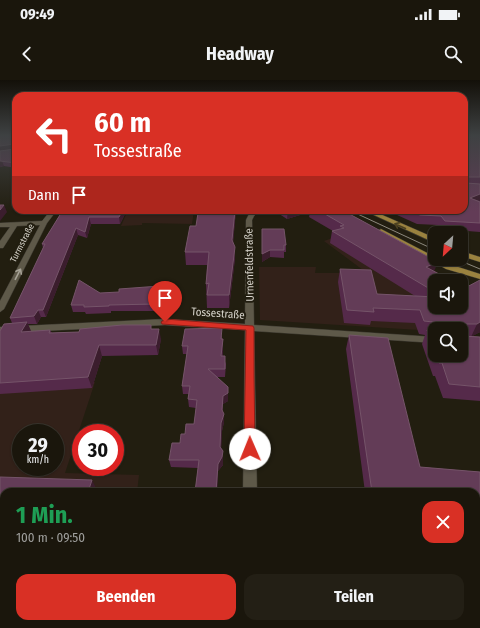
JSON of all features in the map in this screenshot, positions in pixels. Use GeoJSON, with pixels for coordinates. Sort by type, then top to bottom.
{"type":"FeatureCollection","features":[{"type":"Feature","properties":{"kind":"main road"},"geometry":{"type":"LineString","coordinates":[[375,214],[428,238]]}},
{"type":"Feature","properties":{"kind":"main road"},"geometry":{"type":"LineString","coordinates":[[375,228],[449,267],[480,287]]}},
{"type":"Feature","properties":{"kind":"main road"},"geometry":{"type":"LineString","coordinates":[[468,253],[480,253]]}},
{"type":"Feature","properties":{"kind":"main road"},"geometry":{"type":"LineString","coordinates":[[468,256],[480,260]]}},
{"type":"Feature","properties":{"kind":"main road"},"geometry":{"type":"LineString","coordinates":[[449,267],[480,277]]}},
{"type":"Feature","properties":{"kind":"street","name":"Turmstraße"},"geometry":{"type":"LineString","coordinates":[[0,309],[44,224],[51,214]]}},
{"type":"Feature","properties":{"kind":"street","name":"Urnenfeldstraße"},"geometry":{"type":"LineString","coordinates":[[250,488],[249,220],[252,214]]}},
{"type":"Feature","properties":{"kind":"street"},"geometry":{"type":"LineString","coordinates":[[0,225],[44,224]]}},
{"type":"Feature","properties":{"kind":"street","name":"Turmstraße"},"geometry":{"type":"LineString","coordinates":[[0,246],[14,225]]}},
{"type":"Feature","properties":{"kind":"street","name":"Tossestraße"},"geometry":{"type":"LineString","coordinates":[[0,330],[165,322],[428,340]]}},
{"type":"Feature","properties":{"kind":"shaded area"},"geometry":{"type":"Polygon","coordinates":[[[126,214],[193,214],[192,224],[142,223],[142,225],[121,226],[126,214]]]}},
{"type":"Feature","properties":{"kind":"shaded area"},"geometry":{"type":"Polygon","coordinates":[[[358,229],[440,274],[428,274],[428,314],[468,314],[468,289],[480,296],[480,333],[468,332],[468,322],[428,322],[428,331],[260,320],[259,267],[316,267],[315,273],[367,273],[324,241],[358,229]]]}},
{"type":"Feature","properties":{"kind":"shaded area"},"geometry":{"type":"Polygon","coordinates":[[[95,382],[81,424],[72,424],[72,452],[65,473],[72,473],[72,476],[124,476],[124,475],[139,475],[137,488],[0,488],[0,388],[95,382]]]}},
{"type":"Feature","properties":{"kind":"building"},"geometry":{"type":"Polygon","coordinates":[[[0,161],[12,161],[12,162],[0,161]]]}},
{"type":"Feature","properties":{"kind":"building"},"geometry":{"type":"Polygon","coordinates":[[[468,161],[480,161],[480,177],[468,177],[468,161]]]}},
{"type":"Feature","properties":{"kind":"building"},"geometry":{"type":"Polygon","coordinates":[[[468,183],[480,184],[480,194],[470,198],[480,202],[480,223],[445,221],[441,216],[418,214],[468,214],[468,183]]]}},
{"type":"Feature","properties":{"kind":"building"},"geometry":{"type":"Polygon","coordinates":[[[61,214],[121,214],[119,217],[89,217],[85,232],[76,228],[43,310],[38,310],[34,316],[10,318],[45,244],[42,244],[61,214]]]}},
{"type":"Feature","properties":{"kind":"building"},"geometry":{"type":"Polygon","coordinates":[[[198,214],[235,214],[232,240],[235,247],[229,295],[207,295],[209,283],[206,284],[209,252],[185,252],[190,226],[196,226],[198,214]]]}},
{"type":"Feature","properties":{"kind":"building"},"geometry":{"type":"Polygon","coordinates":[[[325,214],[349,214],[428,257],[428,266],[426,267],[439,274],[428,274],[428,288],[332,231],[344,228],[340,226],[344,225],[325,214]]]}},
{"type":"Feature","properties":{"kind":"building"},"geometry":{"type":"Polygon","coordinates":[[[262,229],[284,229],[286,245],[284,245],[284,250],[270,250],[262,254],[262,229]]]}},
{"type":"Feature","properties":{"kind":"building"},"geometry":{"type":"Polygon","coordinates":[[[340,269],[371,270],[377,294],[428,297],[428,314],[468,314],[468,286],[480,280],[480,322],[477,324],[468,324],[468,322],[424,321],[420,310],[373,308],[374,312],[347,310],[340,269]]]}},
{"type":"Feature","properties":{"kind":"building"},"geometry":{"type":"Polygon","coordinates":[[[79,280],[100,293],[119,292],[119,289],[160,286],[156,304],[84,307],[84,305],[71,305],[79,280]]]}},
{"type":"Feature","properties":{"kind":"building"},"geometry":{"type":"Polygon","coordinates":[[[27,322],[21,332],[50,330],[49,333],[79,332],[80,329],[122,325],[151,325],[151,329],[159,329],[156,345],[99,345],[88,377],[0,383],[0,331],[4,324],[27,322]]]}},
{"type":"Feature","properties":{"kind":"building"},"geometry":{"type":"Polygon","coordinates":[[[222,328],[221,339],[223,339],[221,356],[225,356],[225,369],[208,369],[228,387],[228,393],[223,396],[222,410],[224,414],[221,423],[220,447],[223,451],[222,457],[218,464],[216,488],[196,488],[199,460],[169,460],[172,443],[180,443],[181,434],[185,434],[186,424],[194,424],[197,400],[188,399],[190,386],[182,386],[188,346],[182,346],[185,329],[222,328]]]}},
{"type":"Feature","properties":{"kind":"building"},"geometry":{"type":"Polygon","coordinates":[[[349,335],[388,338],[420,467],[480,472],[480,488],[371,488],[349,335]]]}},
{"type":"Feature","properties":{"kind":"building"},"geometry":{"type":"Polygon","coordinates":[[[468,336],[480,337],[480,387],[449,384],[442,363],[439,363],[468,362],[468,336]]]}},
{"type":"Feature","properties":{"kind":"building"},"geometry":{"type":"Polygon","coordinates":[[[0,477],[92,480],[89,488],[0,488],[0,477]]]}},
{"type":"Feature","properties":{"kind":"tram line"},"geometry":{"type":"LineString","coordinates":[[358,214],[428,247]]}},
{"type":"Feature","properties":{"kind":"tram line"},"geometry":{"type":"LineString","coordinates":[[468,264],[480,269]]}},
{"type":"Feature","properties":{"kind":"route"},"geometry":{"type":"LineString","coordinates":[[165,322],[250,328],[250,449]]}}]}
